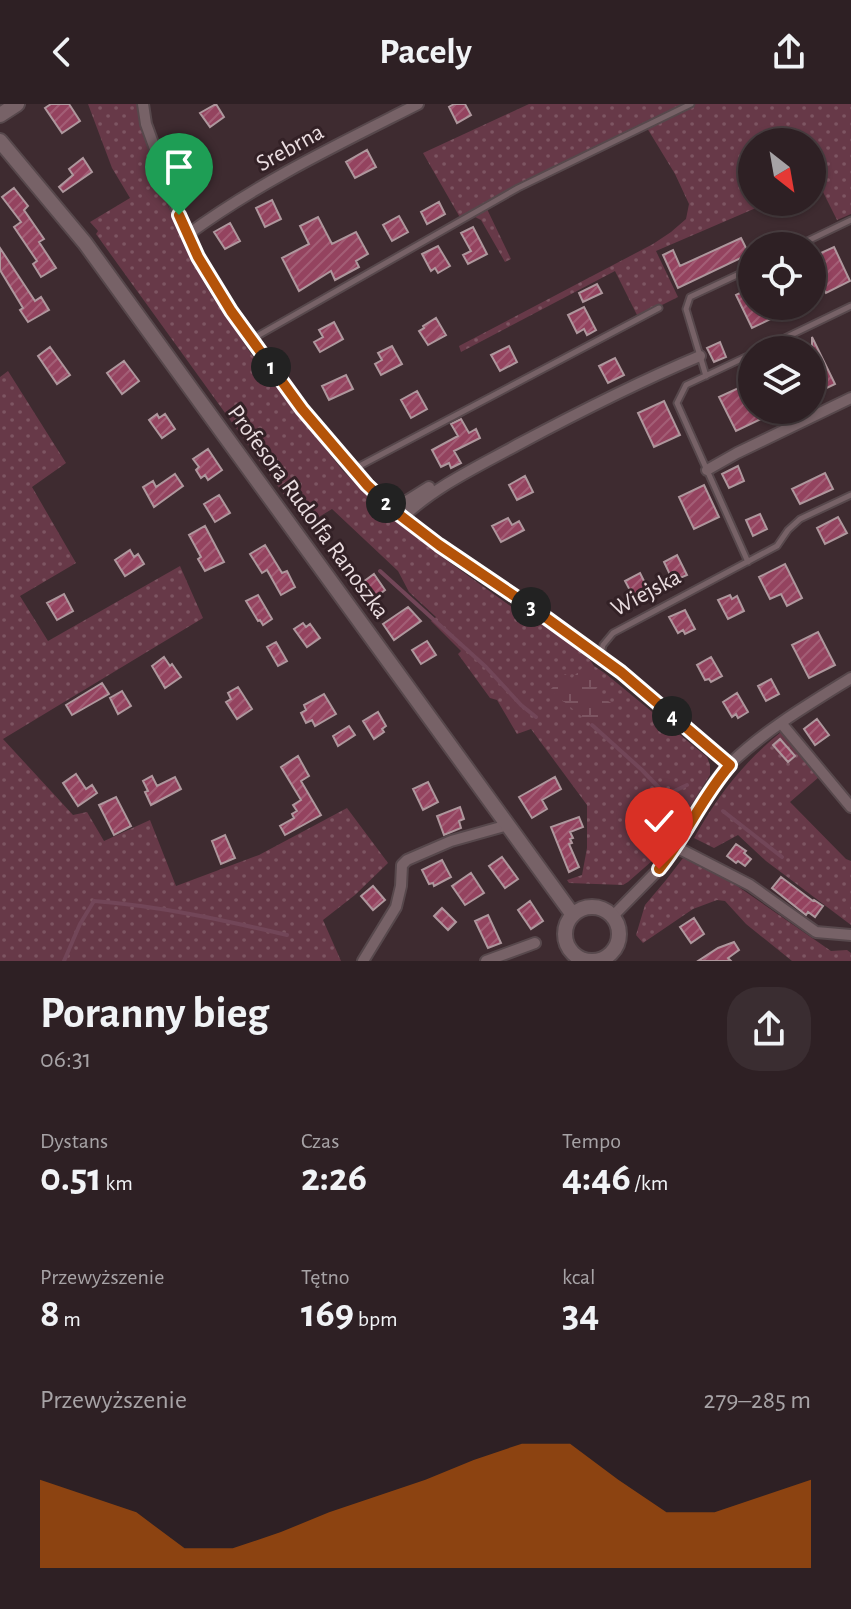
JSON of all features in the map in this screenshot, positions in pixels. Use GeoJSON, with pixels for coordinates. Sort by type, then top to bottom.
{"type":"FeatureCollection","features":[{"type":"Feature","properties":{"kind":"street"},"geometry":{"type":"LineString","coordinates":[[0,115],[17,104]]}},
{"type":"Feature","properties":{"kind":"street"},"geometry":{"type":"LineString","coordinates":[[143,104],[146,124],[187,235],[213,284],[302,409],[352,470],[439,545],[621,672],[730,765]]}},
{"type":"Feature","properties":{"kind":"street","name":"Srebrna"},"geometry":{"type":"LineString","coordinates":[[187,235],[223,209],[306,160],[418,104]]}},
{"type":"Feature","properties":{"kind":"street","name":"Profesora Rudolfa Ranoszka"},"geometry":{"type":"LineString","coordinates":[[0,141],[85,243],[573,915]]}},
{"type":"Feature","properties":{"kind":"street"},"geometry":{"type":"LineString","coordinates":[[403,517],[421,500],[477,467],[580,412],[700,356]]}},
{"type":"Feature","properties":{"kind":"street"},"geometry":{"type":"LineString","coordinates":[[707,470],[851,398]]}},
{"type":"Feature","properties":{"kind":"street"},"geometry":{"type":"LineString","coordinates":[[394,509],[432,486],[477,467]]}},
{"type":"Feature","properties":{"kind":"street"},"geometry":{"type":"LineString","coordinates":[[613,916],[659,869],[717,779],[730,765],[781,723],[851,678]]}},
{"type":"Feature","properties":{"kind":"street"},"geometry":{"type":"LineString","coordinates":[[781,723],[851,807]]}},
{"type":"Feature","properties":{"kind":"street"},"geometry":{"type":"LineString","coordinates":[[363,961],[396,907],[402,865],[407,860],[451,841],[508,825]]}},
{"type":"Feature","properties":{"kind":"street"},"geometry":{"type":"LineString","coordinates":[[676,847],[750,885],[816,932],[851,935]]}},
{"type":"Feature","properties":{"kind":"street"},"geometry":{"type":"LineString","coordinates":[[589,907],[598,907],[613,916],[619,930],[617,957],[598,961],[571,958],[565,938],[566,926],[573,915],[589,907]]}},
{"type":"Feature","properties":{"kind":"street"},"geometry":{"type":"LineString","coordinates":[[486,961],[535,943]]}},
{"type":"Feature","properties":{"kind":"lane"},"geometry":{"type":"LineString","coordinates":[[251,339],[518,188],[691,104]]}},
{"type":"Feature","properties":{"kind":"lane"},"geometry":{"type":"LineString","coordinates":[[826,232],[851,220]]}},
{"type":"Feature","properties":{"kind":"lane"},"geometry":{"type":"LineString","coordinates":[[706,376],[686,309],[690,297],[738,275]]}},
{"type":"Feature","properties":{"kind":"lane"},"geometry":{"type":"LineString","coordinates":[[789,336],[851,306]]}},
{"type":"Feature","properties":{"kind":"lane"},"geometry":{"type":"LineString","coordinates":[[352,470],[659,308]]}},
{"type":"Feature","properties":{"kind":"lane"},"geometry":{"type":"LineString","coordinates":[[738,361],[686,385],[677,403],[748,562]]}},
{"type":"Feature","properties":{"kind":"lane","name":"Wiejska"},"geometry":{"type":"LineString","coordinates":[[600,658],[603,645],[613,633],[777,546],[800,519],[851,495]]}},
{"type":"Feature","properties":{"kind":"green space"},"geometry":{"type":"Polygon","coordinates":[[[88,104],[137,104],[168,206],[207,288],[252,355],[343,471],[391,518],[516,610],[548,625],[707,757],[710,775],[678,826],[658,855],[655,852],[649,857],[652,861],[628,882],[623,885],[569,883],[567,880],[582,875],[587,848],[587,805],[531,729],[517,734],[497,700],[490,698],[458,654],[461,651],[431,621],[436,617],[409,592],[398,571],[332,509],[306,525],[96,234],[98,231],[90,222],[130,198],[112,168],[88,104]]]}},
{"type":"Feature","properties":{"kind":"green space"},"geometry":{"type":"Polygon","coordinates":[[[529,104],[851,104],[851,214],[837,220],[826,198],[826,128],[738,128],[738,216],[656,251],[678,297],[638,317],[615,271],[461,352],[459,346],[653,244],[686,219],[689,204],[647,128],[487,209],[511,259],[505,262],[481,220],[473,216],[462,221],[423,153],[529,104]]]}},
{"type":"Feature","properties":{"kind":"green space"},"geometry":{"type":"Polygon","coordinates":[[[8,371],[66,463],[32,487],[76,563],[20,596],[48,641],[180,566],[203,618],[3,739],[73,815],[87,812],[104,841],[150,820],[176,886],[259,855],[347,808],[388,863],[323,920],[341,961],[0,961],[0,377],[8,371]]]}},
{"type":"Feature","properties":{"kind":"green space"},"geometry":{"type":"Polygon","coordinates":[[[584,666],[603,679],[594,692],[616,706],[592,725],[550,690],[565,674],[572,678],[584,666]]]}},
{"type":"Feature","properties":{"kind":"green space"},"geometry":{"type":"Polygon","coordinates":[[[781,732],[819,777],[790,802],[851,861],[851,925],[766,861],[738,835],[714,848],[694,838],[732,780],[781,732]]]}},
{"type":"Feature","properties":{"kind":"green space"},"geometry":{"type":"Polygon","coordinates":[[[683,858],[730,881],[831,951],[847,950],[851,953],[851,961],[792,961],[746,924],[725,901],[717,900],[693,909],[643,943],[636,935],[645,905],[683,858]]]}},
{"type":"Feature","properties":{"kind":"building"},"geometry":{"type":"Polygon","coordinates":[[[51,104],[69,104],[80,121],[62,133],[45,108],[51,104]]]}},
{"type":"Feature","properties":{"kind":"building"},"geometry":{"type":"Polygon","coordinates":[[[216,104],[224,117],[210,127],[200,113],[216,104]]]}},
{"type":"Feature","properties":{"kind":"building"},"geometry":{"type":"Polygon","coordinates":[[[465,104],[471,115],[457,123],[449,107],[465,104]]]}},
{"type":"Feature","properties":{"kind":"building"},"geometry":{"type":"Polygon","coordinates":[[[367,150],[376,167],[355,178],[346,162],[367,150]]]}},
{"type":"Feature","properties":{"kind":"building"},"geometry":{"type":"Polygon","coordinates":[[[83,158],[92,172],[63,192],[59,187],[73,175],[69,169],[83,158]]]}},
{"type":"Feature","properties":{"kind":"building"},"geometry":{"type":"Polygon","coordinates":[[[14,188],[28,206],[24,210],[44,239],[39,242],[56,268],[41,277],[33,264],[37,261],[14,227],[21,222],[2,197],[14,188]]]}},
{"type":"Feature","properties":{"kind":"building"},"geometry":{"type":"Polygon","coordinates":[[[272,200],[281,219],[265,227],[256,208],[272,200]]]}},
{"type":"Feature","properties":{"kind":"building"},"geometry":{"type":"Polygon","coordinates":[[[439,202],[445,214],[427,224],[421,212],[439,202]]]}},
{"type":"Feature","properties":{"kind":"building"},"geometry":{"type":"Polygon","coordinates":[[[399,216],[408,232],[392,241],[383,225],[399,216]]]}},
{"type":"Feature","properties":{"kind":"building"},"geometry":{"type":"Polygon","coordinates":[[[318,217],[332,244],[356,232],[368,254],[356,261],[359,267],[335,280],[331,271],[299,291],[282,258],[309,244],[300,226],[318,217]]]}},
{"type":"Feature","properties":{"kind":"building"},"geometry":{"type":"Polygon","coordinates":[[[230,223],[240,241],[225,249],[214,232],[230,223]]]}},
{"type":"Feature","properties":{"kind":"building"},"geometry":{"type":"Polygon","coordinates":[[[473,227],[487,254],[468,264],[463,255],[471,251],[461,233],[473,227]]]}},
{"type":"Feature","properties":{"kind":"building"},"geometry":{"type":"Polygon","coordinates":[[[738,239],[738,259],[678,288],[663,255],[673,250],[680,266],[738,239]]]}},
{"type":"Feature","properties":{"kind":"building"},"geometry":{"type":"Polygon","coordinates":[[[438,246],[450,266],[438,273],[435,268],[431,271],[422,254],[438,246]]]}},
{"type":"Feature","properties":{"kind":"building"},"geometry":{"type":"Polygon","coordinates":[[[834,247],[850,281],[826,293],[826,251],[834,247]]]}},
{"type":"Feature","properties":{"kind":"building"},"geometry":{"type":"Polygon","coordinates":[[[0,248],[35,301],[41,297],[49,310],[28,322],[0,270],[0,248]]]}},
{"type":"Feature","properties":{"kind":"building"},"geometry":{"type":"Polygon","coordinates":[[[597,284],[602,293],[583,302],[579,293],[597,284]]]}},
{"type":"Feature","properties":{"kind":"building"},"geometry":{"type":"Polygon","coordinates":[[[584,307],[596,330],[587,335],[584,329],[577,333],[568,315],[584,307]]]}},
{"type":"Feature","properties":{"kind":"building"},"geometry":{"type":"Polygon","coordinates":[[[436,318],[446,335],[428,345],[419,331],[436,318]]]}},
{"type":"Feature","properties":{"kind":"building"},"geometry":{"type":"Polygon","coordinates":[[[748,320],[769,320],[752,328],[748,320]]]}},
{"type":"Feature","properties":{"kind":"building"},"geometry":{"type":"Polygon","coordinates":[[[334,322],[343,339],[320,352],[314,342],[323,337],[319,330],[334,322]]]}},
{"type":"Feature","properties":{"kind":"building"},"geometry":{"type":"Polygon","coordinates":[[[720,342],[726,357],[714,362],[707,348],[720,342]]]}},
{"type":"Feature","properties":{"kind":"building"},"geometry":{"type":"Polygon","coordinates":[[[392,346],[402,364],[381,375],[375,364],[382,360],[378,353],[392,346]]]}},
{"type":"Feature","properties":{"kind":"building"},"geometry":{"type":"Polygon","coordinates":[[[509,346],[517,362],[500,371],[491,355],[509,346]]]}},
{"type":"Feature","properties":{"kind":"building"},"geometry":{"type":"Polygon","coordinates":[[[50,347],[70,375],[57,384],[38,356],[50,347]]]}},
{"type":"Feature","properties":{"kind":"building"},"geometry":{"type":"Polygon","coordinates":[[[615,358],[624,375],[608,383],[599,366],[615,358]]]}},
{"type":"Feature","properties":{"kind":"building"},"geometry":{"type":"Polygon","coordinates":[[[124,361],[139,381],[122,394],[107,373],[124,361]]]}},
{"type":"Feature","properties":{"kind":"building"},"geometry":{"type":"Polygon","coordinates":[[[826,366],[835,384],[826,388],[826,366]]]}},
{"type":"Feature","properties":{"kind":"building"},"geometry":{"type":"Polygon","coordinates":[[[346,375],[353,389],[329,400],[322,386],[346,375]]]}},
{"type":"Feature","properties":{"kind":"building"},"geometry":{"type":"Polygon","coordinates":[[[738,388],[738,424],[751,424],[736,431],[719,397],[738,388]]]}},
{"type":"Feature","properties":{"kind":"building"},"geometry":{"type":"Polygon","coordinates":[[[417,391],[427,409],[411,418],[401,400],[417,391]]]}},
{"type":"Feature","properties":{"kind":"building"},"geometry":{"type":"Polygon","coordinates":[[[664,401],[680,435],[654,447],[638,413],[664,401]]]}},
{"type":"Feature","properties":{"kind":"building"},"geometry":{"type":"Polygon","coordinates":[[[157,414],[159,418],[165,414],[175,429],[162,438],[149,420],[157,414]]]}},
{"type":"Feature","properties":{"kind":"building"},"geometry":{"type":"Polygon","coordinates":[[[461,419],[469,433],[476,429],[480,438],[454,451],[461,463],[451,468],[449,463],[441,467],[432,450],[458,436],[451,424],[461,419]]]}},
{"type":"Feature","properties":{"kind":"building"},"geometry":{"type":"Polygon","coordinates":[[[208,449],[222,470],[208,480],[205,475],[201,478],[196,470],[199,467],[193,459],[208,449]]]}},
{"type":"Feature","properties":{"kind":"building"},"geometry":{"type":"Polygon","coordinates":[[[738,466],[744,481],[729,488],[722,474],[738,466]]]}},
{"type":"Feature","properties":{"kind":"building"},"geometry":{"type":"Polygon","coordinates":[[[825,473],[833,489],[800,504],[792,489],[825,473]]]}},
{"type":"Feature","properties":{"kind":"building"},"geometry":{"type":"Polygon","coordinates":[[[175,474],[183,486],[154,507],[143,487],[153,481],[156,487],[175,474]]]}},
{"type":"Feature","properties":{"kind":"building"},"geometry":{"type":"Polygon","coordinates":[[[525,476],[533,492],[517,500],[509,485],[525,476]]]}},
{"type":"Feature","properties":{"kind":"building"},"geometry":{"type":"Polygon","coordinates":[[[704,485],[719,517],[694,529],[679,497],[704,485]]]}},
{"type":"Feature","properties":{"kind":"building"},"geometry":{"type":"Polygon","coordinates":[[[219,495],[230,513],[215,522],[204,504],[219,495]]]}},
{"type":"Feature","properties":{"kind":"building"},"geometry":{"type":"Polygon","coordinates":[[[760,514],[767,529],[753,536],[746,520],[760,514]]]}},
{"type":"Feature","properties":{"kind":"building"},"geometry":{"type":"Polygon","coordinates":[[[838,517],[847,533],[825,544],[817,528],[838,517]]]}},
{"type":"Feature","properties":{"kind":"building"},"geometry":{"type":"Polygon","coordinates":[[[508,518],[512,525],[519,521],[524,530],[501,542],[492,526],[508,518]]]}},
{"type":"Feature","properties":{"kind":"building"},"geometry":{"type":"Polygon","coordinates":[[[205,526],[224,562],[205,571],[189,535],[205,526]]]}},
{"type":"Feature","properties":{"kind":"building"},"geometry":{"type":"Polygon","coordinates":[[[265,545],[282,573],[287,571],[295,587],[281,595],[267,570],[262,573],[250,554],[265,545]]]}},
{"type":"Feature","properties":{"kind":"building"},"geometry":{"type":"Polygon","coordinates":[[[130,550],[134,557],[138,554],[144,564],[125,576],[115,560],[130,550]]]}},
{"type":"Feature","properties":{"kind":"building"},"geometry":{"type":"Polygon","coordinates":[[[677,555],[687,575],[673,581],[664,562],[677,555]]]}},
{"type":"Feature","properties":{"kind":"building"},"geometry":{"type":"Polygon","coordinates":[[[785,564],[802,598],[787,606],[781,594],[770,599],[759,577],[785,564]]]}},
{"type":"Feature","properties":{"kind":"building"},"geometry":{"type":"Polygon","coordinates":[[[640,573],[651,595],[640,601],[638,596],[634,598],[625,581],[640,573]]]}},
{"type":"Feature","properties":{"kind":"building"},"geometry":{"type":"Polygon","coordinates":[[[374,574],[385,590],[371,601],[359,585],[374,574]]]}},
{"type":"Feature","properties":{"kind":"building"},"geometry":{"type":"Polygon","coordinates":[[[64,594],[73,611],[57,620],[47,603],[64,594]]]}},
{"type":"Feature","properties":{"kind":"building"},"geometry":{"type":"Polygon","coordinates":[[[258,595],[272,619],[263,625],[246,601],[258,595]]]}},
{"type":"Feature","properties":{"kind":"building"},"geometry":{"type":"Polygon","coordinates":[[[730,595],[732,599],[737,596],[744,611],[728,619],[718,600],[730,595]]]}},
{"type":"Feature","properties":{"kind":"building"},"geometry":{"type":"Polygon","coordinates":[[[408,607],[421,621],[394,640],[383,624],[408,607]]]}},
{"type":"Feature","properties":{"kind":"building"},"geometry":{"type":"Polygon","coordinates":[[[685,610],[695,629],[685,634],[683,630],[678,633],[669,617],[685,610]]]}},
{"type":"Feature","properties":{"kind":"building"},"geometry":{"type":"Polygon","coordinates":[[[303,623],[306,627],[310,624],[320,638],[307,647],[294,629],[303,623]]]}},
{"type":"Feature","properties":{"kind":"building"},"geometry":{"type":"Polygon","coordinates":[[[818,632],[835,665],[809,678],[792,645],[818,632]]]}},
{"type":"Feature","properties":{"kind":"building"},"geometry":{"type":"Polygon","coordinates":[[[427,641],[436,655],[421,664],[412,650],[427,641]]]}},
{"type":"Feature","properties":{"kind":"building"},"geometry":{"type":"Polygon","coordinates":[[[276,642],[287,661],[278,666],[267,647],[276,642]]]}},
{"type":"Feature","properties":{"kind":"building"},"geometry":{"type":"Polygon","coordinates":[[[164,657],[181,677],[165,688],[152,666],[164,657]]]}},
{"type":"Feature","properties":{"kind":"building"},"geometry":{"type":"Polygon","coordinates":[[[711,657],[722,676],[711,682],[705,680],[697,665],[711,657]]]}},
{"type":"Feature","properties":{"kind":"building"},"geometry":{"type":"Polygon","coordinates":[[[771,679],[779,694],[766,701],[758,686],[771,679]]]}},
{"type":"Feature","properties":{"kind":"building"},"geometry":{"type":"Polygon","coordinates":[[[102,683],[109,694],[72,715],[66,705],[102,683]]]}},
{"type":"Feature","properties":{"kind":"building"},"geometry":{"type":"Polygon","coordinates":[[[238,687],[252,709],[237,719],[226,702],[231,699],[228,693],[238,687]]]}},
{"type":"Feature","properties":{"kind":"building"},"geometry":{"type":"Polygon","coordinates":[[[122,691],[131,706],[118,714],[110,698],[122,691]]]}},
{"type":"Feature","properties":{"kind":"building"},"geometry":{"type":"Polygon","coordinates":[[[737,693],[748,712],[738,718],[736,714],[732,717],[723,702],[737,693]]]}},
{"type":"Feature","properties":{"kind":"building"},"geometry":{"type":"Polygon","coordinates":[[[324,694],[336,714],[315,726],[312,720],[306,723],[301,713],[306,710],[304,705],[324,694]]]}},
{"type":"Feature","properties":{"kind":"building"},"geometry":{"type":"Polygon","coordinates":[[[378,712],[386,726],[382,729],[384,732],[374,739],[363,721],[378,712]]]}},
{"type":"Feature","properties":{"kind":"building"},"geometry":{"type":"Polygon","coordinates":[[[817,719],[829,735],[815,745],[804,729],[817,719]]]}},
{"type":"Feature","properties":{"kind":"building"},"geometry":{"type":"Polygon","coordinates":[[[349,726],[355,735],[338,746],[333,736],[349,726]]]}},
{"type":"Feature","properties":{"kind":"building"},"geometry":{"type":"Polygon","coordinates":[[[780,739],[795,756],[788,762],[773,745],[780,739]]]}},
{"type":"Feature","properties":{"kind":"building"},"geometry":{"type":"Polygon","coordinates":[[[298,756],[309,776],[301,781],[321,815],[285,835],[280,826],[294,818],[292,814],[297,811],[293,805],[301,800],[281,767],[298,756]]]}},
{"type":"Feature","properties":{"kind":"building"},"geometry":{"type":"Polygon","coordinates":[[[76,774],[86,789],[92,785],[97,793],[78,806],[63,783],[76,774]]]}},
{"type":"Feature","properties":{"kind":"building"},"geometry":{"type":"Polygon","coordinates":[[[152,776],[157,786],[175,777],[181,789],[151,805],[143,781],[152,776]]]}},
{"type":"Feature","properties":{"kind":"building"},"geometry":{"type":"Polygon","coordinates":[[[555,777],[561,789],[542,800],[547,809],[532,818],[519,797],[555,777]]]}},
{"type":"Feature","properties":{"kind":"building"},"geometry":{"type":"Polygon","coordinates":[[[428,782],[438,802],[423,810],[413,789],[428,782]]]}},
{"type":"Feature","properties":{"kind":"building"},"geometry":{"type":"Polygon","coordinates":[[[116,797],[131,826],[114,835],[99,805],[116,797]]]}},
{"type":"Feature","properties":{"kind":"building"},"geometry":{"type":"Polygon","coordinates":[[[460,807],[464,819],[459,821],[461,828],[444,835],[437,816],[460,807]]]}},
{"type":"Feature","properties":{"kind":"building"},"geometry":{"type":"Polygon","coordinates":[[[579,817],[583,827],[570,832],[573,838],[569,844],[579,867],[569,872],[551,827],[579,817]]]}},
{"type":"Feature","properties":{"kind":"building"},"geometry":{"type":"Polygon","coordinates":[[[225,835],[235,858],[221,864],[212,841],[225,835]]]}},
{"type":"Feature","properties":{"kind":"building"},"geometry":{"type":"Polygon","coordinates":[[[736,844],[751,859],[745,866],[727,856],[736,844]]]}},
{"type":"Feature","properties":{"kind":"building"},"geometry":{"type":"Polygon","coordinates":[[[502,857],[518,879],[505,888],[489,866],[502,857]]]}},
{"type":"Feature","properties":{"kind":"building"},"geometry":{"type":"Polygon","coordinates":[[[442,860],[451,877],[434,886],[433,883],[429,884],[422,870],[442,860]]]}},
{"type":"Feature","properties":{"kind":"building"},"geometry":{"type":"Polygon","coordinates":[[[471,873],[484,893],[465,905],[452,886],[471,873]]]}},
{"type":"Feature","properties":{"kind":"building"},"geometry":{"type":"Polygon","coordinates":[[[781,877],[823,906],[815,917],[808,912],[806,915],[772,888],[781,877]]]}},
{"type":"Feature","properties":{"kind":"building"},"geometry":{"type":"Polygon","coordinates":[[[373,886],[385,900],[373,910],[361,896],[373,886]]]}},
{"type":"Feature","properties":{"kind":"building"},"geometry":{"type":"Polygon","coordinates":[[[530,901],[543,921],[531,929],[518,910],[530,901]]]}},
{"type":"Feature","properties":{"kind":"building"},"geometry":{"type":"Polygon","coordinates":[[[442,908],[456,922],[448,930],[434,916],[442,908]]]}},
{"type":"Feature","properties":{"kind":"building"},"geometry":{"type":"Polygon","coordinates":[[[488,915],[501,943],[488,948],[475,921],[488,915]]]}},
{"type":"Feature","properties":{"kind":"building"},"geometry":{"type":"Polygon","coordinates":[[[694,918],[704,934],[691,943],[680,927],[694,918]]]}},
{"type":"Feature","properties":{"kind":"building"},"geometry":{"type":"Polygon","coordinates":[[[734,942],[739,950],[728,958],[731,961],[698,961],[718,948],[734,942]]]}},
{"type":"Feature","properties":{"kind":"waterway"},"geometry":{"type":"LineString","coordinates":[[380,571],[536,717]]}},
{"type":"Feature","properties":{"kind":"waterway"},"geometry":{"type":"LineString","coordinates":[[592,725],[666,795],[687,785]]}},
{"type":"Feature","properties":{"kind":"waterway"},"geometry":{"type":"LineString","coordinates":[[723,811],[782,857]]}},
{"type":"Feature","properties":{"kind":"waterway"},"geometry":{"type":"LineString","coordinates":[[64,961],[94,901],[167,910],[287,935]]}},
{"type":"Feature","properties":{"kind":"route"},"geometry":{"type":"LineString","coordinates":[[179,215],[198,257],[231,311],[302,409],[367,485],[439,545],[621,672],[730,765],[717,779],[659,869]]}}]}
